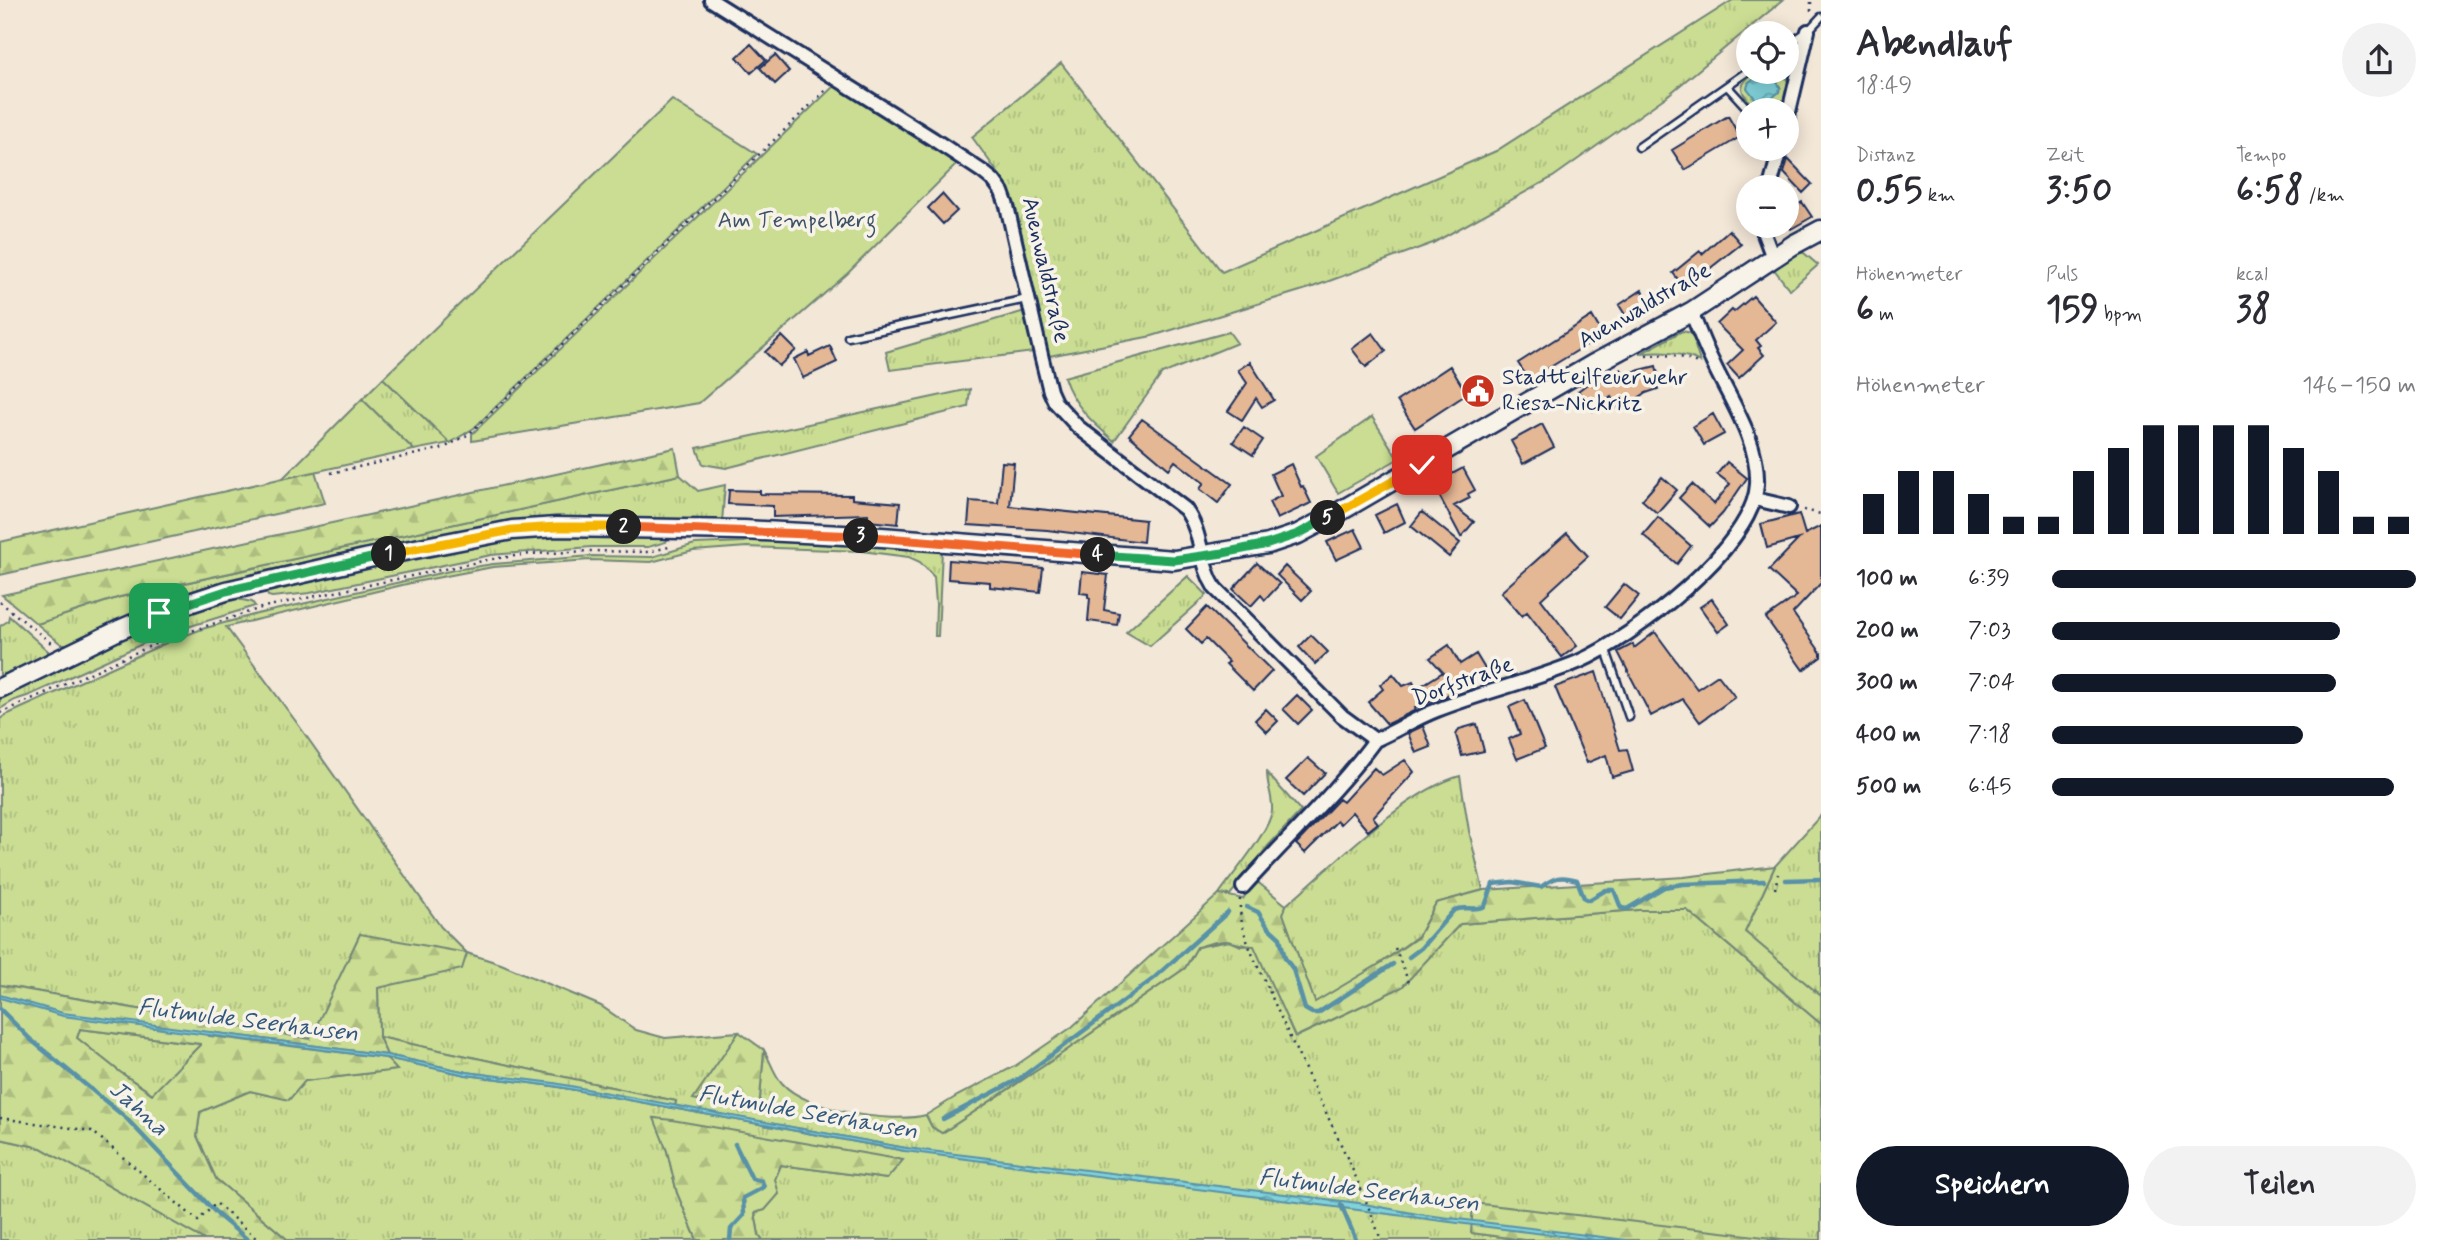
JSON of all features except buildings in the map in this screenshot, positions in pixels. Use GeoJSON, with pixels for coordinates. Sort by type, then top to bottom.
{"type":"FeatureCollection","features":[{"type":"Feature","properties":{"kind":"street","name":"Auenwaldstraße"},"geometry":{"type":"LineString","coordinates":[[711,0],[933,139],[994,181],[1007,205],[1027,299],[1055,402],[1078,427],[1185,509],[1193,520],[1202,556]]}},
{"type":"Feature","properties":{"kind":"street"},"geometry":{"type":"LineString","coordinates":[[1792,98],[1808,32]]}},
{"type":"Feature","properties":{"kind":"street","name":"Auenwaldstraße"},"geometry":{"type":"LineString","coordinates":[[0,688],[159,613],[226,591],[470,537],[557,527],[746,530],[882,537],[1163,560],[1268,544],[1298,534],[1615,352],[1691,312],[1821,230]]}},
{"type":"Feature","properties":{"kind":"street"},"geometry":{"type":"LineString","coordinates":[[1766,238],[1773,258]]}},
{"type":"Feature","properties":{"kind":"street"},"geometry":{"type":"LineString","coordinates":[[1691,312],[1751,445],[1756,474],[1755,499],[1789,506]]}},
{"type":"Feature","properties":{"kind":"street","name":"Dorfstraße"},"geometry":{"type":"LineString","coordinates":[[1375,740],[1439,709],[1550,672],[1605,647],[1640,625],[1702,573],[1741,526],[1755,499]]}},
{"type":"Feature","properties":{"kind":"street"},"geometry":{"type":"LineString","coordinates":[[1202,556],[1208,577],[1215,588],[1342,716],[1375,740],[1335,790],[1243,887]]}},
{"type":"Feature","properties":{"kind":"lane"},"geometry":{"type":"LineString","coordinates":[[1799,38],[1821,17]]}},
{"type":"Feature","properties":{"kind":"lane"},"geometry":{"type":"LineString","coordinates":[[1639,147],[1736,81]]}},
{"type":"Feature","properties":{"kind":"lane"},"geometry":{"type":"LineString","coordinates":[[1728,87],[1738,98]]}},
{"type":"Feature","properties":{"kind":"lane"},"geometry":{"type":"LineString","coordinates":[[848,337],[1027,299]]}},
{"type":"Feature","properties":{"kind":"lane"},"geometry":{"type":"LineString","coordinates":[[1605,647],[1629,717]]}},
{"type":"Feature","properties":{"kind":"path"},"geometry":{"type":"LineString","coordinates":[[331,473],[444,448],[469,434],[836,78]]}},
{"type":"Feature","properties":{"kind":"path"},"geometry":{"type":"LineString","coordinates":[[1615,352],[1629,358],[1661,355],[1680,357],[1719,376]]}},
{"type":"Feature","properties":{"kind":"path"},"geometry":{"type":"LineString","coordinates":[[1789,506],[1821,514]]}},
{"type":"Feature","properties":{"kind":"path"},"geometry":{"type":"LineString","coordinates":[[0,713],[164,639],[264,607],[492,559],[578,552],[648,552],[672,544]]}},
{"type":"Feature","properties":{"kind":"path"},"geometry":{"type":"LineString","coordinates":[[0,602],[54,645],[61,657]]}},
{"type":"Feature","properties":{"kind":"path"},"geometry":{"type":"LineString","coordinates":[[1775,889],[1778,874]]}},
{"type":"Feature","properties":{"kind":"path"},"geometry":{"type":"LineString","coordinates":[[1243,887],[1240,912],[1244,934],[1365,1197],[1381,1240]]}},
{"type":"Feature","properties":{"kind":"path"},"geometry":{"type":"LineString","coordinates":[[1395,948],[1409,983]]}},
{"type":"Feature","properties":{"kind":"path"},"geometry":{"type":"LineString","coordinates":[[0,1118],[92,1131],[198,1221],[216,1203],[258,1240]]}},
{"type":"Feature","properties":{"kind":"green space"},"geometry":{"type":"Polygon","coordinates":[[[1733,0],[1783,0],[1758,21],[1736,21],[1736,39],[1667,96],[1553,177],[1433,243],[1310,288],[1152,336],[1049,356],[1015,205],[1006,184],[972,137],[1061,63],[1222,272],[1496,151],[1733,0]]]}},
{"type":"Feature","properties":{"kind":"green space","name":"Am Tempelberg"},"geometry":{"type":"Polygon","coordinates":[[[836,84],[959,162],[847,274],[699,403],[472,441],[472,434],[836,84]]]}},
{"type":"Feature","properties":{"kind":"green space"},"geometry":{"type":"Polygon","coordinates":[[[1761,84],[1780,87],[1778,84],[1788,84],[1785,98],[1746,98],[1742,86],[1761,84]]]}},
{"type":"Feature","properties":{"kind":"green space","name":"Am Tempelberg"},"geometry":{"type":"Polygon","coordinates":[[[672,100],[757,154],[474,428],[450,443],[383,378],[672,100]]]}},
{"type":"Feature","properties":{"kind":"green space"},"geometry":{"type":"Polygon","coordinates":[[[1794,253],[1804,253],[1818,265],[1790,290],[1773,268],[1794,253]]]}},
{"type":"Feature","properties":{"kind":"green space"},"geometry":{"type":"Polygon","coordinates":[[[1025,311],[1034,352],[890,370],[886,352],[1025,311]]]}},
{"type":"Feature","properties":{"kind":"green space"},"geometry":{"type":"Polygon","coordinates":[[[1682,331],[1691,333],[1698,344],[1695,346],[1700,362],[1671,353],[1640,354],[1682,331]]]}},
{"type":"Feature","properties":{"kind":"green space"},"geometry":{"type":"Polygon","coordinates":[[[1229,332],[1237,343],[1162,374],[1114,441],[1078,405],[1064,377],[1229,332]]]}},
{"type":"Feature","properties":{"kind":"green space"},"geometry":{"type":"Polygon","coordinates":[[[383,378],[450,443],[414,450],[362,399],[383,378]]]}},
{"type":"Feature","properties":{"kind":"green space"},"geometry":{"type":"Polygon","coordinates":[[[970,389],[968,407],[726,468],[703,464],[697,448],[970,389]]]}},
{"type":"Feature","properties":{"kind":"green space"},"geometry":{"type":"Polygon","coordinates":[[[362,399],[414,450],[282,479],[362,399]]]}},
{"type":"Feature","properties":{"kind":"green space"},"geometry":{"type":"Polygon","coordinates":[[[1372,417],[1398,459],[1338,493],[1316,456],[1372,417]]]}},
{"type":"Feature","properties":{"kind":"green space"},"geometry":{"type":"Polygon","coordinates":[[[675,448],[680,475],[120,597],[37,624],[2,595],[675,448]]]}},
{"type":"Feature","properties":{"kind":"green space"},"geometry":{"type":"Polygon","coordinates":[[[315,471],[325,503],[0,575],[0,542],[315,471]]]}},
{"type":"Feature","properties":{"kind":"green space"},"geometry":{"type":"Polygon","coordinates":[[[680,475],[698,491],[725,485],[722,522],[557,521],[457,532],[73,644],[61,644],[37,624],[120,597],[680,475]]]}},
{"type":"Feature","properties":{"kind":"green space"},"geometry":{"type":"Polygon","coordinates":[[[665,533],[668,538],[666,542],[648,547],[591,547],[491,555],[310,593],[272,597],[266,592],[268,588],[512,537],[665,533]]]}},
{"type":"Feature","properties":{"kind":"green space"},"geometry":{"type":"Polygon","coordinates":[[[749,537],[942,550],[938,636],[935,636],[934,577],[920,562],[909,557],[861,551],[747,547],[693,551],[651,562],[590,560],[493,567],[415,582],[226,627],[441,927],[467,953],[501,964],[601,1006],[636,1030],[665,1038],[739,1032],[694,1099],[759,1109],[764,1050],[782,1083],[810,1101],[829,1108],[872,1116],[893,1118],[926,1115],[932,1127],[942,1133],[1185,968],[1197,947],[1230,941],[1241,946],[1254,945],[1296,1037],[1402,987],[1460,924],[1638,910],[1687,910],[1821,1024],[1821,1240],[1472,1233],[1524,1240],[763,1240],[759,1235],[755,1212],[781,1165],[887,1179],[655,1118],[667,1151],[677,1193],[697,1240],[288,1240],[216,1179],[197,1136],[200,1112],[250,1091],[289,1099],[304,1081],[396,1070],[386,1058],[466,1075],[553,1086],[905,1151],[906,1148],[675,1106],[676,1101],[379,1037],[378,988],[360,934],[311,1039],[0,985],[0,719],[6,715],[166,643],[202,629],[257,614],[454,570],[591,556],[652,557],[695,544],[744,542],[748,541],[749,537]]]}},
{"type":"Feature","properties":{"kind":"green space"},"geometry":{"type":"Polygon","coordinates":[[[1188,576],[1207,595],[1150,646],[1126,632],[1188,576]]]}},
{"type":"Feature","properties":{"kind":"green space"},"geometry":{"type":"Polygon","coordinates":[[[227,597],[252,602],[255,606],[162,635],[0,709],[0,696],[162,619],[227,597]]]}},
{"type":"Feature","properties":{"kind":"green space"},"geometry":{"type":"Polygon","coordinates":[[[9,616],[48,651],[43,658],[0,680],[0,626],[8,621],[9,616]]]}},
{"type":"Feature","properties":{"kind":"green space"},"geometry":{"type":"Polygon","coordinates":[[[1267,773],[1301,811],[1268,846],[1230,895],[1219,894],[1269,820],[1272,806],[1267,773]]]}},
{"type":"Feature","properties":{"kind":"green space"},"geometry":{"type":"Polygon","coordinates":[[[1460,776],[1483,890],[1436,903],[1418,936],[1381,963],[1315,1003],[1283,914],[1286,905],[1393,813],[1439,784],[1460,776]]]}},
{"type":"Feature","properties":{"kind":"green space"},"geometry":{"type":"Polygon","coordinates":[[[1821,815],[1821,996],[1745,932],[1775,866],[1821,815]]]}},
{"type":"Feature","properties":{"kind":"green space"},"geometry":{"type":"Polygon","coordinates":[[[1775,866],[1745,932],[1821,996],[1821,1024],[1687,910],[1638,910],[1460,924],[1402,987],[1295,1037],[1254,946],[1219,941],[1197,947],[1185,968],[942,1133],[932,1127],[926,1115],[1015,1066],[1072,1027],[1219,894],[1243,899],[1255,880],[1286,905],[1283,914],[1315,1002],[1381,963],[1418,937],[1436,903],[1484,890],[1684,877],[1775,866]]]}},
{"type":"Feature","properties":{"kind":"green space"},"geometry":{"type":"Polygon","coordinates":[[[360,934],[467,953],[462,969],[378,988],[379,1037],[387,1055],[210,1032],[209,1036],[386,1058],[397,1070],[305,1081],[289,1100],[250,1091],[200,1112],[197,1136],[216,1179],[288,1240],[205,1240],[41,1148],[0,1139],[0,985],[310,1039],[360,934]],[[80,1029],[77,1038],[152,1094],[200,1044],[80,1029]]]}},
{"type":"Feature","properties":{"kind":"green space"},"geometry":{"type":"Polygon","coordinates":[[[80,1029],[201,1044],[153,1094],[77,1038],[80,1029]]]}},
{"type":"Feature","properties":{"kind":"green space"},"geometry":{"type":"Polygon","coordinates":[[[739,1032],[764,1050],[759,1110],[693,1099],[739,1032]]]}},
{"type":"Feature","properties":{"kind":"green space"},"geometry":{"type":"Polygon","coordinates":[[[379,1037],[676,1101],[675,1106],[467,1072],[387,1055],[379,1037]]]}},
{"type":"Feature","properties":{"kind":"green space"},"geometry":{"type":"Polygon","coordinates":[[[654,1118],[903,1160],[887,1179],[781,1165],[775,1179],[779,1194],[765,1210],[755,1213],[759,1235],[763,1240],[697,1240],[677,1193],[667,1151],[654,1118]]]}},
{"type":"Feature","properties":{"kind":"green space"},"geometry":{"type":"Polygon","coordinates":[[[0,1139],[41,1148],[205,1240],[0,1240],[0,1139]]]}},
{"type":"Feature","properties":{"kind":"green space"},"geometry":{"type":"Polygon","coordinates":[[[1473,1203],[1790,1240],[1524,1240],[1471,1233],[1473,1203]]]}},
{"type":"Feature","properties":{"kind":"water"},"geometry":{"type":"Polygon","coordinates":[[[1748,84],[1778,84],[1780,87],[1772,98],[1755,98],[1747,88],[1748,84]]]}},
{"type":"Feature","properties":{"kind":"water"},"geometry":{"type":"Polygon","coordinates":[[[0,995],[63,1013],[387,1055],[467,1072],[554,1083],[906,1148],[1359,1203],[1418,1214],[1626,1240],[1595,1240],[1519,1231],[905,1151],[553,1086],[466,1075],[386,1058],[63,1016],[0,998],[0,995]]]}},
{"type":"Feature","properties":{"kind":"waterway"},"geometry":{"type":"LineString","coordinates":[[1409,957],[1421,948],[1454,910],[1485,906],[1493,884],[1512,882],[1541,887],[1558,878],[1571,878],[1577,880],[1584,898],[1589,900],[1606,890],[1614,890],[1621,908],[1627,909],[1664,887],[1764,881]]}},
{"type":"Feature","properties":{"kind":"waterway"},"geometry":{"type":"LineString","coordinates":[[1786,880],[1821,879]]}},
{"type":"Feature","properties":{"kind":"waterway"},"geometry":{"type":"LineString","coordinates":[[1247,907],[1258,912],[1280,938],[1305,1009],[1312,1013],[1318,1013],[1393,964]]}},
{"type":"Feature","properties":{"kind":"waterway"},"geometry":{"type":"LineString","coordinates":[[943,1119],[1019,1079],[1153,979],[1228,912]]}},
{"type":"Feature","properties":{"kind":"waterway","name":"Jahna"},"geometry":{"type":"LineString","coordinates":[[0,1009],[30,1039],[126,1118],[219,1216],[248,1240]]}},
{"type":"Feature","properties":{"kind":"waterway"},"geometry":{"type":"LineString","coordinates":[[730,1240],[731,1229],[744,1215],[743,1198],[764,1187],[762,1181],[752,1179],[735,1144]]}},
{"type":"Feature","properties":{"kind":"waterway","name":"Flutmulde Seerhausen"},"geometry":{"type":"LineString","coordinates":[[1341,1205],[1356,1240]]}},
{"type":"Feature","properties":{"kind":"place","name":"Stadtteilfeuerwehr Riesa-Nickritz"},"geometry":{"type":"Point","coordinates":[1478,391]}},
{"type":"Feature","properties":{"kind":"route"},"geometry":{"type":"LineString","coordinates":[[159,613],[226,591],[369,558],[512,530],[557,527],[683,528],[882,537],[1174,560],[1268,544],[1298,534],[1422,465]]}}]}
